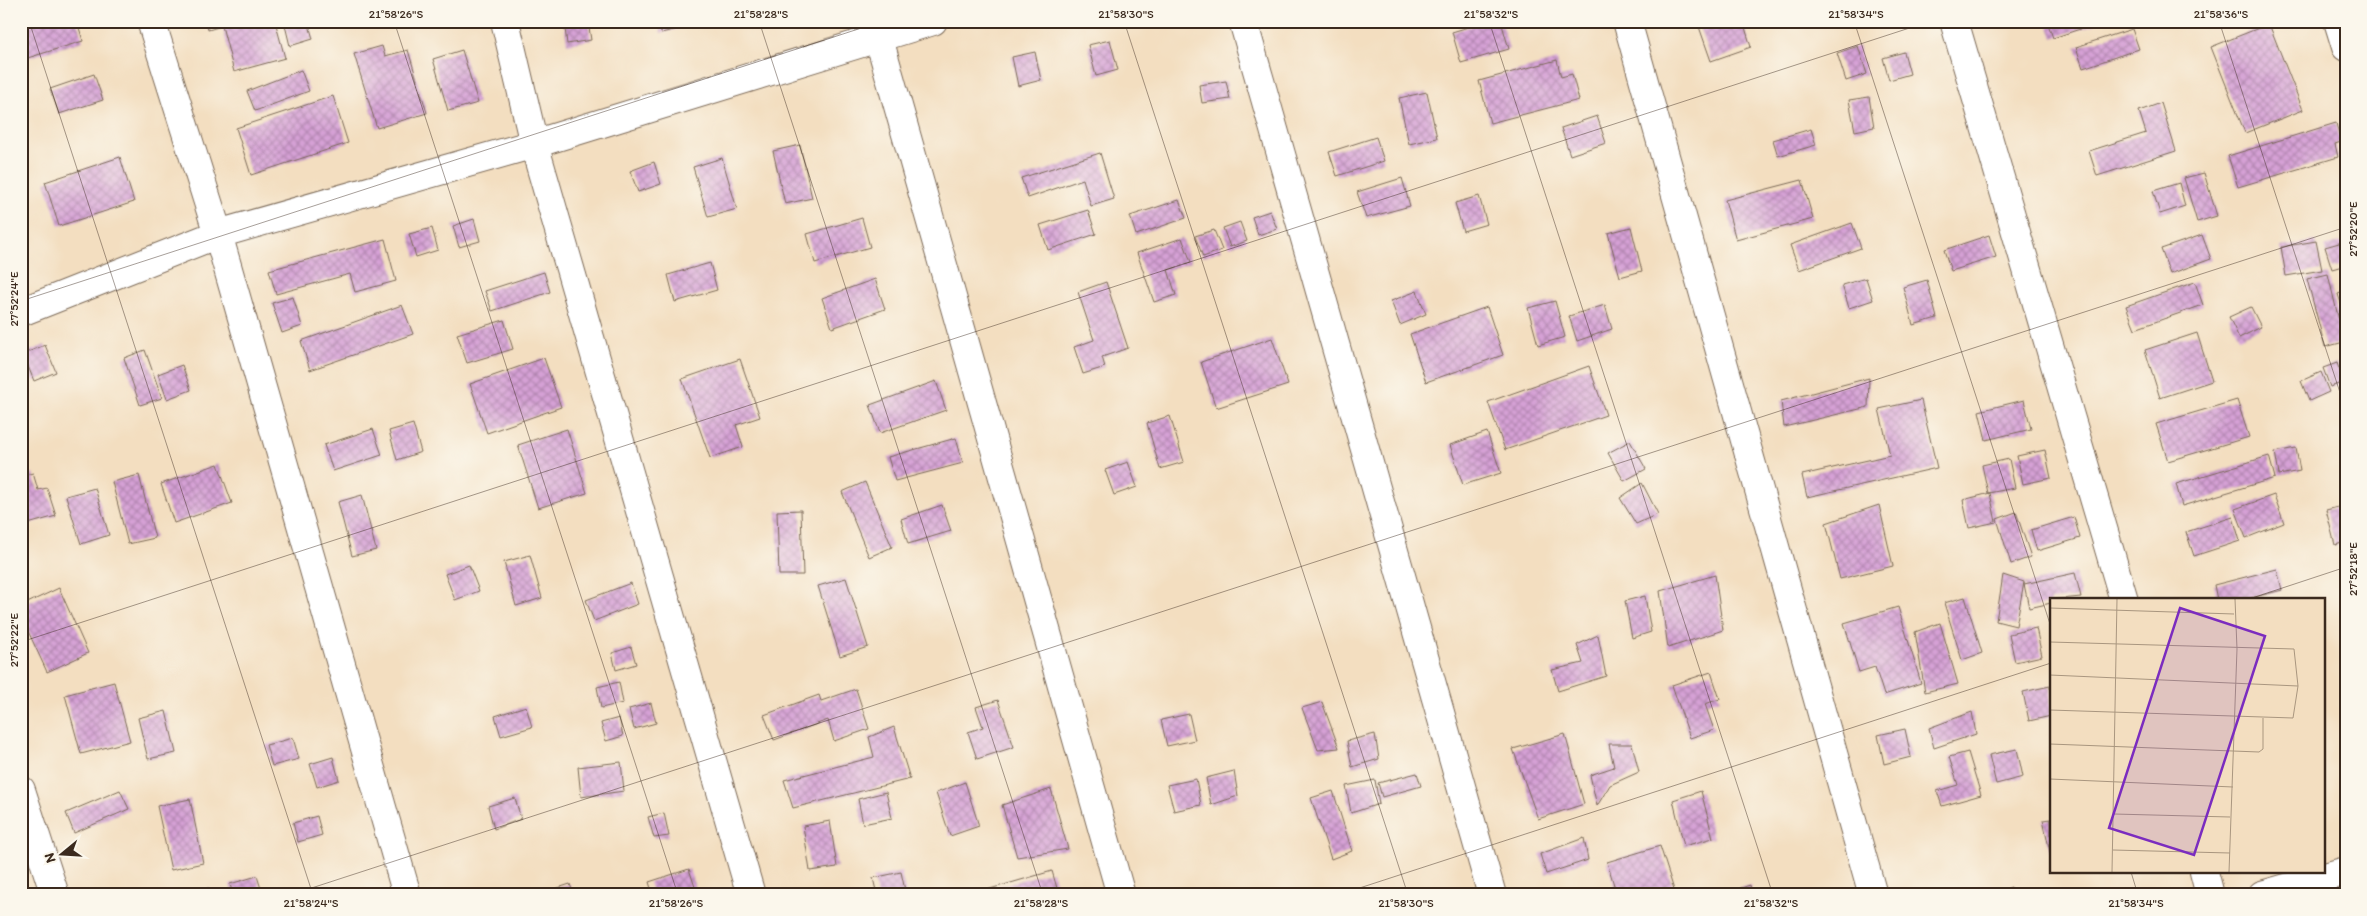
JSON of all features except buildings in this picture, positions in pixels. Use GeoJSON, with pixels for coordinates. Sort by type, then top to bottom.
{"type":"FeatureCollection","features":[{"type":"Feature","properties":{"kind":"street"},"geometry":{"type":"LineString","coordinates":[[152,21],[218,234],[407,895]]}},
{"type":"Feature","properties":{"kind":"street"},"geometry":{"type":"LineString","coordinates":[[505,21],[534,144],[751,895]]}},
{"type":"Feature","properties":{"kind":"street"},"geometry":{"type":"LineString","coordinates":[[21,312],[218,234],[534,144],[876,30],[933,21]]}},
{"type":"Feature","properties":{"kind":"street"},"geometry":{"type":"LineString","coordinates":[[1243,21],[1492,895]]}},
{"type":"Feature","properties":{"kind":"street"},"geometry":{"type":"LineString","coordinates":[[1626,21],[1873,895]]}},
{"type":"Feature","properties":{"kind":"street"},"geometry":{"type":"LineString","coordinates":[[1954,21],[2123,598]]}},
{"type":"Feature","properties":{"kind":"street"},"geometry":{"type":"LineString","coordinates":[[2338,21],[2346,48]]}},
{"type":"Feature","properties":{"kind":"street"},"geometry":{"type":"LineString","coordinates":[[876,30],[1121,895]]}},
{"type":"Feature","properties":{"kind":"street"},"geometry":{"type":"LineString","coordinates":[[21,790],[55,895]]}},
{"type":"Feature","properties":{"kind":"street"},"geometry":{"type":"LineString","coordinates":[[2262,895],[2346,871]]}},
{"type":"Feature","properties":{"kind":"street"},"geometry":{"type":"LineString","coordinates":[[2205,874],[2210,895]]}}]}
